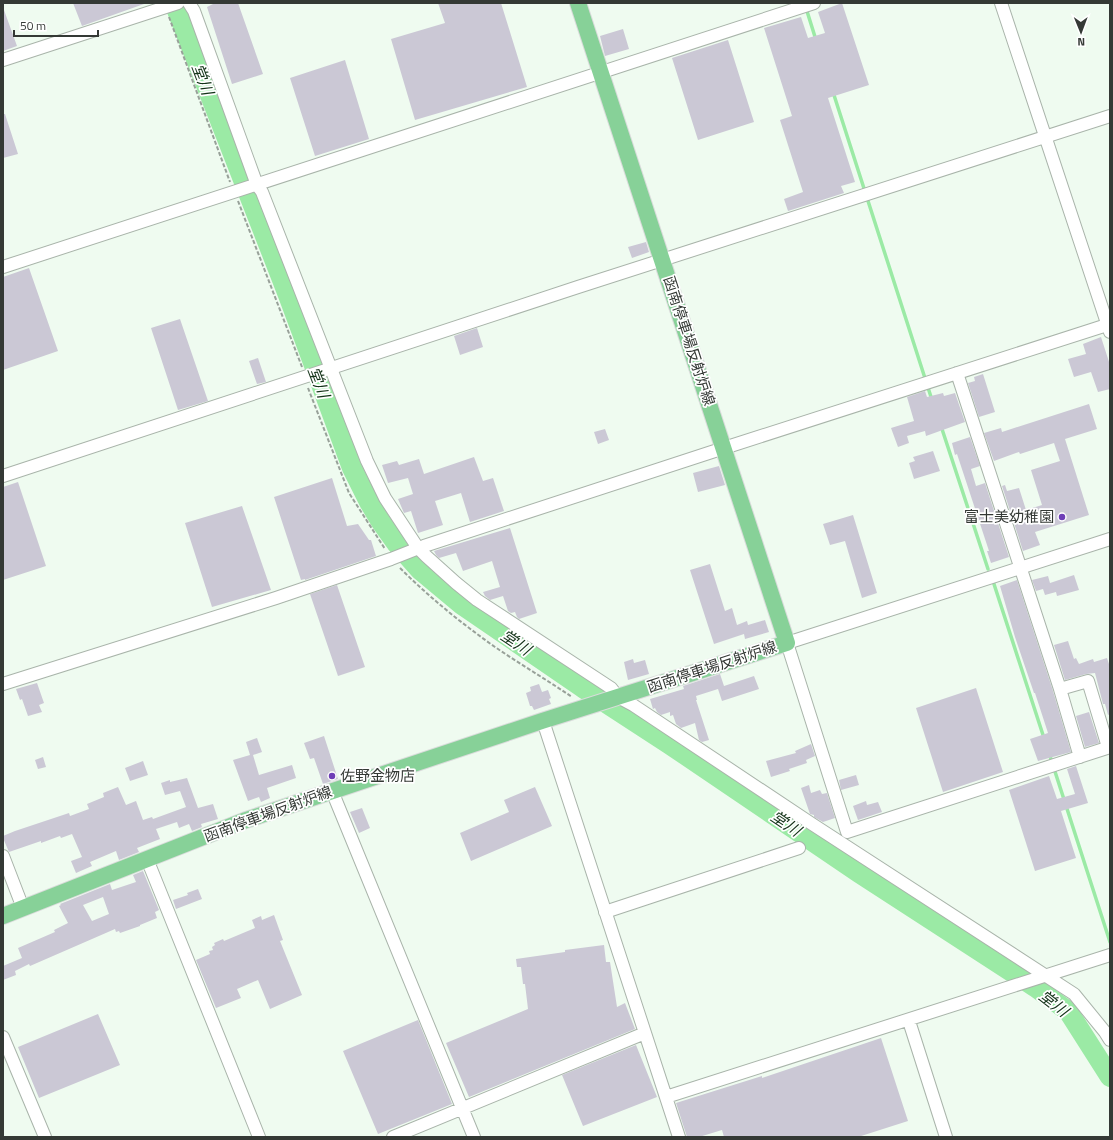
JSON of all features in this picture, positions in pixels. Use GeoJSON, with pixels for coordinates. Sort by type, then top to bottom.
{"type":"FeatureCollection","features":[{"type":"Feature","properties":{"kind":"main road","name":"函南停車場反射炉線"},"geometry":{"type":"LineString","coordinates":[[3,916],[246,820],[543,721],[787,643],[578,3]]}},
{"type":"Feature","properties":{"kind":"street"},"geometry":{"type":"LineString","coordinates":[[189,3],[194,11],[257,184],[262,192],[367,461],[378,484],[417,549],[477,600],[504,616],[611,688],[618,697],[633,705],[1044,976],[1074,994],[1110,1040]]}},
{"type":"Feature","properties":{"kind":"street"},"geometry":{"type":"LineString","coordinates":[[3,267],[814,3]]}},
{"type":"Feature","properties":{"kind":"street"},"geometry":{"type":"LineString","coordinates":[[3,684],[276,598],[395,558],[417,549],[724,448],[957,373],[1109,327],[1001,3]]}},
{"type":"Feature","properties":{"kind":"street"},"geometry":{"type":"LineString","coordinates":[[3,60],[174,4]]}},
{"type":"Feature","properties":{"kind":"street"},"geometry":{"type":"LineString","coordinates":[[3,476],[304,378],[330,368],[1110,116]]}},
{"type":"Feature","properties":{"kind":"street"},"geometry":{"type":"LineString","coordinates":[[957,373],[1060,689],[1080,756]]}},
{"type":"Feature","properties":{"kind":"street"},"geometry":{"type":"LineString","coordinates":[[847,832],[787,643],[1110,539]]}},
{"type":"Feature","properties":{"kind":"street"},"geometry":{"type":"LineString","coordinates":[[838,840],[847,832],[1109,747],[1088,681],[1060,689]]}},
{"type":"Feature","properties":{"kind":"street"},"geometry":{"type":"LineString","coordinates":[[543,721],[679,1137]]}},
{"type":"Feature","properties":{"kind":"street"},"geometry":{"type":"LineString","coordinates":[[332,791],[474,1137]]}},
{"type":"Feature","properties":{"kind":"street"},"geometry":{"type":"LineString","coordinates":[[605,912],[799,848]]}},
{"type":"Feature","properties":{"kind":"street"},"geometry":{"type":"LineString","coordinates":[[3,856],[23,908]]}},
{"type":"Feature","properties":{"kind":"street"},"geometry":{"type":"LineString","coordinates":[[147,859],[259,1137]]}},
{"type":"Feature","properties":{"kind":"street"},"geometry":{"type":"LineString","coordinates":[[666,1097],[908,1021],[1110,955]]}},
{"type":"Feature","properties":{"kind":"street"},"geometry":{"type":"LineString","coordinates":[[908,1021],[946,1137]]}},
{"type":"Feature","properties":{"kind":"street"},"geometry":{"type":"LineString","coordinates":[[393,1137],[645,1033]]}},
{"type":"Feature","properties":{"kind":"street"},"geometry":{"type":"LineString","coordinates":[[3,1036],[45,1137]]}},
{"type":"Feature","properties":{"kind":"building"},"geometry":{"type":"Polygon","coordinates":[[[73,3],[144,3],[144,4],[82,26],[73,3]]]}},
{"type":"Feature","properties":{"kind":"building"},"geometry":{"type":"Polygon","coordinates":[[[215,3],[238,3],[263,74],[232,84],[207,7],[215,3]]]}},
{"type":"Feature","properties":{"kind":"building"},"geometry":{"type":"Polygon","coordinates":[[[438,3],[501,3],[527,87],[415,120],[391,39],[445,23],[438,3]]]}},
{"type":"Feature","properties":{"kind":"building"},"geometry":{"type":"Polygon","coordinates":[[[842,3],[869,85],[828,98],[855,182],[841,186],[844,193],[788,211],[784,199],[803,192],[780,120],[792,116],[764,28],[801,17],[808,38],[825,33],[818,12],[842,3]]]}},
{"type":"Feature","properties":{"kind":"building"},"geometry":{"type":"Polygon","coordinates":[[[3,10],[17,46],[3,51],[3,10]]]}},
{"type":"Feature","properties":{"kind":"building"},"geometry":{"type":"Polygon","coordinates":[[[623,29],[629,49],[605,56],[600,36],[623,29]]]}},
{"type":"Feature","properties":{"kind":"building"},"geometry":{"type":"Polygon","coordinates":[[[728,40],[754,122],[698,140],[672,58],[728,40]]]}},
{"type":"Feature","properties":{"kind":"building"},"geometry":{"type":"Polygon","coordinates":[[[345,60],[369,139],[315,156],[290,78],[345,60]]]}},
{"type":"Feature","properties":{"kind":"building"},"geometry":{"type":"Polygon","coordinates":[[[3,114],[5,114],[18,154],[3,158],[3,114]]]}},
{"type":"Feature","properties":{"kind":"building"},"geometry":{"type":"Polygon","coordinates":[[[646,242],[649,252],[632,258],[628,247],[646,242]]]}},
{"type":"Feature","properties":{"kind":"building"},"geometry":{"type":"Polygon","coordinates":[[[29,268],[58,351],[3,370],[3,277],[29,268]]]}},
{"type":"Feature","properties":{"kind":"building"},"geometry":{"type":"Polygon","coordinates":[[[180,319],[208,401],[178,410],[151,328],[180,319]]]}},
{"type":"Feature","properties":{"kind":"building"},"geometry":{"type":"Polygon","coordinates":[[[477,328],[483,347],[460,355],[454,336],[477,328]]]}},
{"type":"Feature","properties":{"kind":"building"},"geometry":{"type":"Polygon","coordinates":[[[1101,337],[1110,365],[1110,389],[1098,392],[1091,372],[1074,377],[1068,359],[1086,354],[1083,344],[1101,337]]]}},
{"type":"Feature","properties":{"kind":"building"},"geometry":{"type":"Polygon","coordinates":[[[258,358],[266,382],[257,384],[249,361],[258,358]]]}},
{"type":"Feature","properties":{"kind":"building"},"geometry":{"type":"Polygon","coordinates":[[[983,374],[995,412],[979,417],[968,383],[975,381],[974,377],[983,374]]]}},
{"type":"Feature","properties":{"kind":"building"},"geometry":{"type":"Polygon","coordinates":[[[925,391],[927,397],[943,393],[944,396],[955,393],[965,422],[926,436],[925,431],[907,436],[909,443],[898,447],[891,428],[914,421],[907,397],[925,391]]]}},
{"type":"Feature","properties":{"kind":"building"},"geometry":{"type":"Polygon","coordinates":[[[1089,404],[1097,429],[1065,439],[1089,515],[1035,532],[1040,545],[1023,551],[1002,486],[1005,485],[1007,491],[1019,488],[1026,510],[1042,505],[1031,470],[1060,461],[1054,443],[1020,454],[1019,452],[994,461],[984,433],[1001,428],[1002,432],[1089,404]]]}},
{"type":"Feature","properties":{"kind":"building"},"geometry":{"type":"Polygon","coordinates":[[[605,429],[609,440],[598,444],[594,432],[605,429]]]}},
{"type":"Feature","properties":{"kind":"building"},"geometry":{"type":"Polygon","coordinates":[[[970,437],[980,466],[971,469],[976,486],[985,483],[1009,557],[991,563],[987,551],[989,551],[952,443],[970,437]]]}},
{"type":"Feature","properties":{"kind":"building"},"geometry":{"type":"Polygon","coordinates":[[[933,451],[940,471],[914,479],[909,463],[915,461],[913,457],[933,451]]]}},
{"type":"Feature","properties":{"kind":"building"},"geometry":{"type":"Polygon","coordinates":[[[474,457],[483,481],[493,478],[504,511],[470,522],[461,493],[435,501],[443,525],[418,533],[411,511],[404,513],[398,499],[413,494],[408,478],[388,483],[382,465],[397,461],[399,465],[419,459],[424,474],[474,457]]]}},
{"type":"Feature","properties":{"kind":"building"},"geometry":{"type":"Polygon","coordinates":[[[719,466],[725,485],[698,492],[693,473],[719,466]]]}},
{"type":"Feature","properties":{"kind":"building"},"geometry":{"type":"Polygon","coordinates":[[[332,478],[347,526],[358,524],[369,540],[371,540],[376,556],[305,580],[301,580],[274,497],[332,478]]]}},
{"type":"Feature","properties":{"kind":"building"},"geometry":{"type":"Polygon","coordinates":[[[18,482],[46,566],[3,580],[3,487],[18,482]]]}},
{"type":"Feature","properties":{"kind":"building"},"geometry":{"type":"Polygon","coordinates":[[[242,506],[271,590],[212,607],[185,523],[242,506]]]}},
{"type":"Feature","properties":{"kind":"building"},"geometry":{"type":"Polygon","coordinates":[[[853,515],[877,593],[862,598],[845,541],[830,545],[823,524],[853,515]]]}},
{"type":"Feature","properties":{"kind":"building"},"geometry":{"type":"Polygon","coordinates":[[[510,528],[537,613],[519,619],[515,612],[511,613],[508,611],[503,596],[490,600],[483,592],[500,587],[492,561],[463,571],[456,553],[439,558],[434,551],[510,528]]]}},
{"type":"Feature","properties":{"kind":"building"},"geometry":{"type":"Polygon","coordinates":[[[710,564],[725,611],[732,608],[737,625],[747,621],[748,625],[765,620],[769,632],[745,639],[744,634],[714,644],[690,570],[710,564]]]}},
{"type":"Feature","properties":{"kind":"building"},"geometry":{"type":"Polygon","coordinates":[[[1074,575],[1079,590],[1057,596],[1056,592],[1045,595],[1043,589],[1036,591],[1032,580],[1048,576],[1050,583],[1074,575]]]}},
{"type":"Feature","properties":{"kind":"building"},"geometry":{"type":"Polygon","coordinates":[[[1017,580],[1071,752],[1038,761],[1030,739],[1048,733],[1015,637],[1000,586],[1017,580]]]}},
{"type":"Feature","properties":{"kind":"building"},"geometry":{"type":"Polygon","coordinates":[[[337,585],[365,667],[338,676],[310,594],[337,585]]]}},
{"type":"Feature","properties":{"kind":"building"},"geometry":{"type":"Polygon","coordinates":[[[1068,641],[1074,659],[1076,658],[1079,664],[1093,659],[1094,662],[1107,658],[1110,667],[1110,714],[1108,715],[1105,704],[1103,704],[1095,673],[1065,680],[1054,645],[1068,641]]]}},
{"type":"Feature","properties":{"kind":"building"},"geometry":{"type":"Polygon","coordinates":[[[633,659],[634,663],[645,660],[649,674],[628,680],[624,662],[633,659]]]}},
{"type":"Feature","properties":{"kind":"building"},"geometry":{"type":"Polygon","coordinates":[[[720,674],[724,686],[754,676],[759,689],[722,701],[718,689],[696,696],[709,740],[702,742],[699,740],[695,723],[681,728],[676,724],[673,715],[670,716],[670,712],[661,715],[655,708],[653,709],[650,699],[684,689],[683,686],[720,674]]]}},
{"type":"Feature","properties":{"kind":"building"},"geometry":{"type":"Polygon","coordinates":[[[37,683],[44,703],[39,705],[42,712],[28,716],[22,699],[20,700],[16,689],[37,683]]]}},
{"type":"Feature","properties":{"kind":"building"},"geometry":{"type":"Polygon","coordinates":[[[539,684],[542,692],[548,690],[551,698],[549,699],[551,704],[534,710],[532,706],[530,706],[526,693],[531,691],[530,687],[539,684]]]}},
{"type":"Feature","properties":{"kind":"building"},"geometry":{"type":"Polygon","coordinates":[[[976,688],[1003,772],[943,792],[916,708],[976,688]]]}},
{"type":"Feature","properties":{"kind":"building"},"geometry":{"type":"Polygon","coordinates":[[[1089,712],[1099,743],[1085,747],[1076,716],[1089,712]]]}},
{"type":"Feature","properties":{"kind":"building"},"geometry":{"type":"Polygon","coordinates":[[[324,736],[338,779],[323,784],[314,758],[310,759],[304,743],[324,736]]]}},
{"type":"Feature","properties":{"kind":"building"},"geometry":{"type":"Polygon","coordinates":[[[257,738],[262,752],[253,755],[259,775],[292,765],[296,778],[267,788],[270,798],[261,802],[259,797],[248,801],[233,760],[250,755],[246,742],[257,738]]]}},
{"type":"Feature","properties":{"kind":"building"},"geometry":{"type":"Polygon","coordinates":[[[811,744],[815,756],[806,760],[807,763],[789,769],[790,771],[771,777],[766,761],[796,753],[795,751],[811,744]]]}},
{"type":"Feature","properties":{"kind":"building"},"geometry":{"type":"Polygon","coordinates":[[[43,757],[46,767],[38,769],[35,760],[43,757]]]}},
{"type":"Feature","properties":{"kind":"building"},"geometry":{"type":"Polygon","coordinates":[[[143,761],[148,775],[130,781],[125,768],[143,761]]]}},
{"type":"Feature","properties":{"kind":"building"},"geometry":{"type":"Polygon","coordinates":[[[1076,766],[1088,803],[1061,811],[1076,858],[1035,871],[1009,790],[1049,776],[1057,799],[1075,794],[1067,769],[1076,766]]]}},
{"type":"Feature","properties":{"kind":"building"},"geometry":{"type":"Polygon","coordinates":[[[856,775],[859,785],[841,790],[839,780],[856,775]]]}},
{"type":"Feature","properties":{"kind":"building"},"geometry":{"type":"Polygon","coordinates":[[[187,778],[198,808],[213,804],[218,819],[201,824],[202,827],[192,831],[189,824],[179,828],[177,822],[156,829],[160,839],[137,848],[139,852],[119,860],[116,851],[90,862],[92,866],[76,873],[71,861],[82,857],[72,834],[61,838],[60,836],[41,843],[41,841],[9,852],[3,838],[3,836],[15,831],[69,813],[70,816],[89,809],[87,804],[104,797],[103,793],[118,787],[126,805],[136,801],[143,820],[152,817],[153,819],[186,807],[180,791],[165,795],[161,783],[170,780],[170,782],[187,778]]]}},
{"type":"Feature","properties":{"kind":"building"},"geometry":{"type":"Polygon","coordinates":[[[809,785],[811,793],[820,790],[822,794],[827,793],[835,818],[823,822],[814,817],[814,815],[810,814],[801,788],[809,785]]]}},
{"type":"Feature","properties":{"kind":"building"},"geometry":{"type":"Polygon","coordinates":[[[535,787],[552,826],[471,861],[460,833],[509,812],[504,800],[535,787]]]}},
{"type":"Feature","properties":{"kind":"building"},"geometry":{"type":"Polygon","coordinates":[[[866,801],[867,805],[878,802],[882,812],[858,820],[853,806],[866,801]]]}},
{"type":"Feature","properties":{"kind":"building"},"geometry":{"type":"Polygon","coordinates":[[[362,808],[370,828],[359,833],[350,812],[362,808]]]}},
{"type":"Feature","properties":{"kind":"building"},"geometry":{"type":"Polygon","coordinates":[[[143,871],[159,910],[155,912],[157,918],[120,933],[119,931],[116,932],[115,929],[30,966],[29,964],[15,971],[16,975],[3,980],[3,966],[22,958],[18,948],[55,932],[54,930],[68,923],[59,906],[61,905],[60,904],[110,884],[112,890],[136,882],[133,875],[143,871]],[[103,897],[83,905],[92,921],[109,914],[103,897]]]}},
{"type":"Feature","properties":{"kind":"building"},"geometry":{"type":"Polygon","coordinates":[[[198,889],[202,899],[176,909],[173,900],[188,895],[187,893],[198,889]]]}},
{"type":"Feature","properties":{"kind":"building"},"geometry":{"type":"Polygon","coordinates":[[[274,915],[283,940],[280,941],[302,995],[270,1009],[258,980],[237,989],[241,998],[216,1008],[196,960],[210,954],[209,951],[213,950],[212,947],[215,945],[214,943],[223,939],[224,941],[255,928],[252,920],[261,916],[262,920],[274,915]]]}},
{"type":"Feature","properties":{"kind":"building"},"geometry":{"type":"Polygon","coordinates":[[[604,945],[606,962],[610,962],[617,1007],[625,1003],[635,1029],[469,1097],[446,1043],[528,1009],[521,967],[517,967],[516,959],[604,945]]]}},
{"type":"Feature","properties":{"kind":"building"},"geometry":{"type":"Polygon","coordinates":[[[98,1014],[120,1065],[39,1098],[18,1047],[98,1014]]]}},
{"type":"Feature","properties":{"kind":"building"},"geometry":{"type":"Polygon","coordinates":[[[418,1020],[452,1104],[378,1134],[343,1051],[418,1020]]]}},
{"type":"Feature","properties":{"kind":"building"},"geometry":{"type":"Polygon","coordinates":[[[881,1038],[908,1121],[858,1137],[724,1137],[722,1130],[699,1137],[687,1137],[676,1103],[762,1076],[762,1078],[881,1038]]]}},
{"type":"Feature","properties":{"kind":"building"},"geometry":{"type":"Polygon","coordinates":[[[636,1045],[657,1097],[583,1126],[562,1075],[636,1045]]]}},
{"type":"Feature","properties":{"kind":"waterway","name":"堂川"},"geometry":{"type":"LineString","coordinates":[[174,3],[288,295],[352,468],[369,502],[396,543],[420,570],[462,605],[859,873],[1035,987],[1068,1011],[1110,1077]]}},
{"type":"Feature","properties":{"kind":"waterway"},"geometry":{"type":"LineString","coordinates":[[806,8],[816,40]]}},
{"type":"Feature","properties":{"kind":"waterway"},"geometry":{"type":"LineString","coordinates":[[833,92],[932,400]]}},
{"type":"Feature","properties":{"kind":"waterway"},"geometry":{"type":"LineString","coordinates":[[941,426],[988,569]]}},
{"type":"Feature","properties":{"kind":"waterway"},"geometry":{"type":"LineString","coordinates":[[993,581],[1044,738]]}},
{"type":"Feature","properties":{"kind":"waterway"},"geometry":{"type":"LineString","coordinates":[[1049,753],[1110,942]]}},
{"type":"Feature","properties":{"kind":"place","name":"富士美幼稚園"},"geometry":{"type":"Point","coordinates":[1062,517]}},
{"type":"Feature","properties":{"kind":"place","name":"佐野金物店"},"geometry":{"type":"Point","coordinates":[332,776]}}]}
